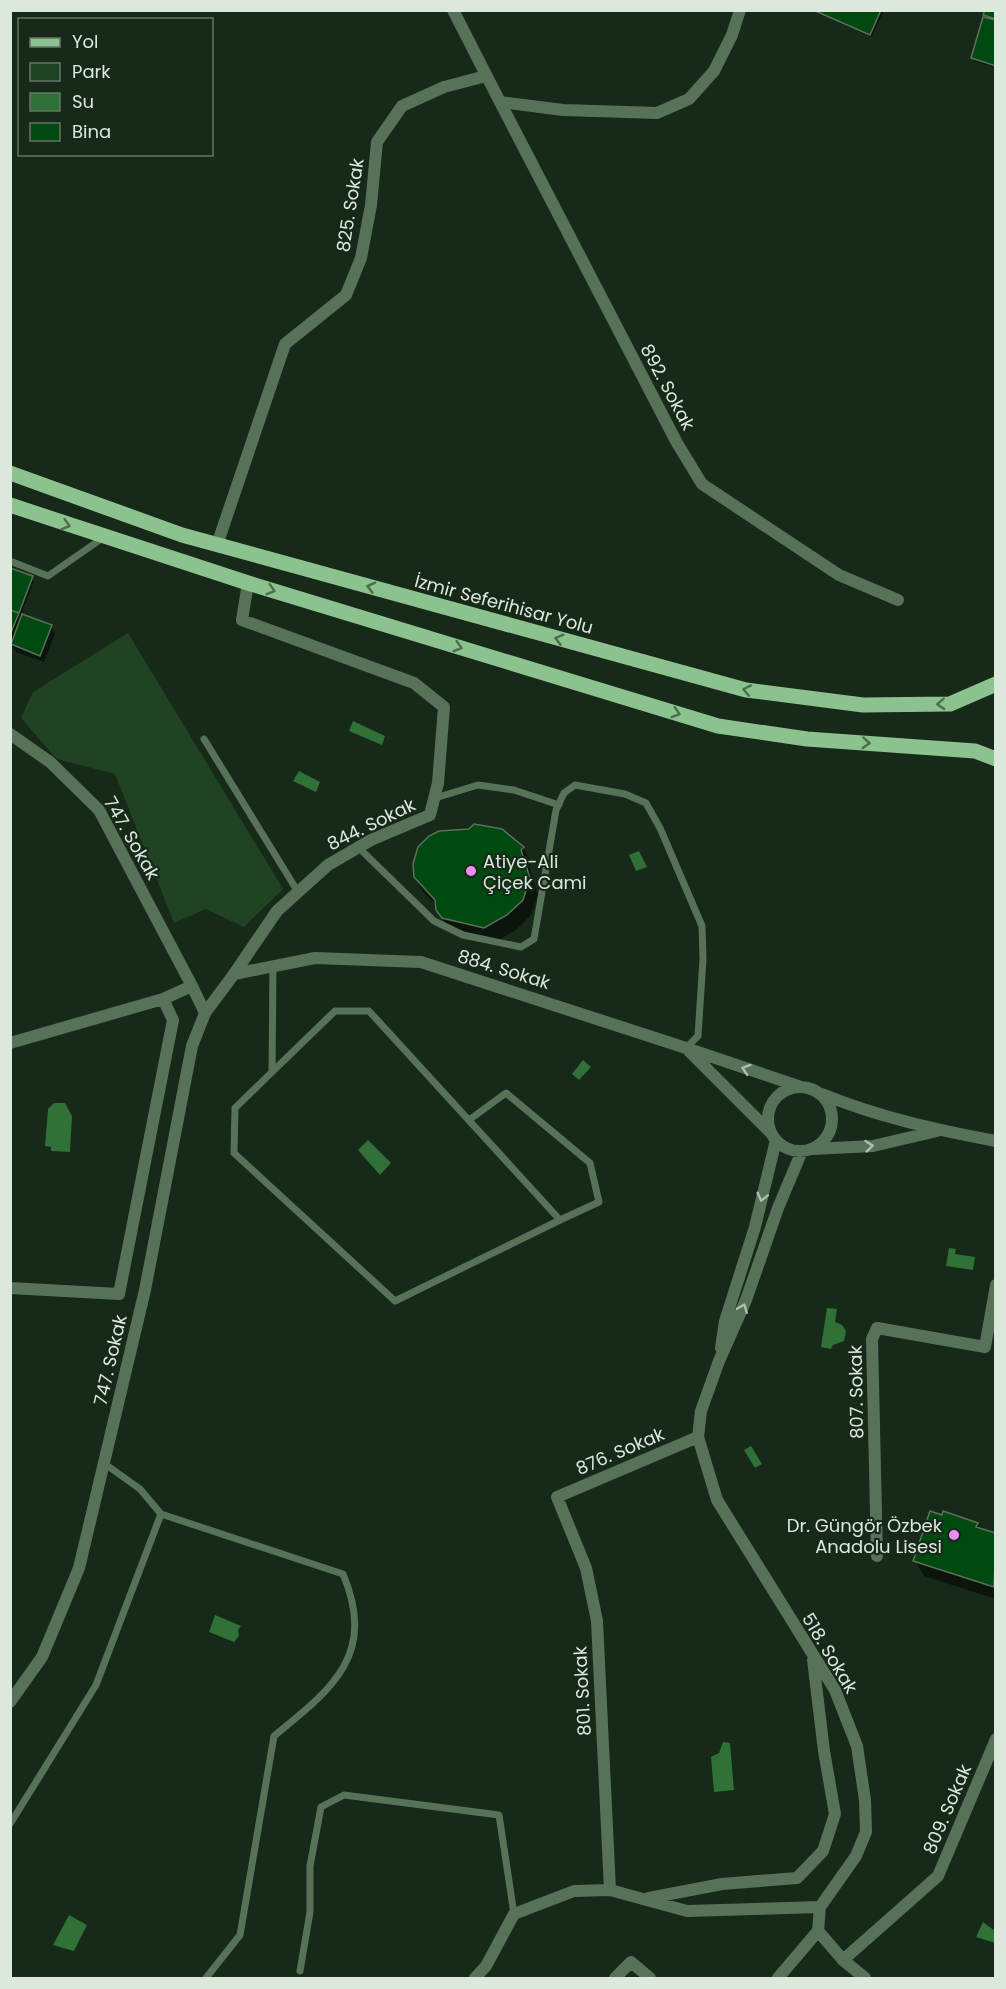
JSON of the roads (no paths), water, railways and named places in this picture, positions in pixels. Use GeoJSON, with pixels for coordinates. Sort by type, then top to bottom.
{"type":"FeatureCollection","features":[{"type":"Feature","properties":{"kind":"main road","name":"İzmir Seferihisar Yolu"},"geometry":{"type":"LineString","coordinates":[[10,473],[182,536],[746,690],[863,705],[950,704],[996,684]]}},
{"type":"Feature","properties":{"kind":"main road"},"geometry":{"type":"LineString","coordinates":[[10,505],[248,583],[718,726],[807,739],[975,751],[996,759]]}},
{"type":"Feature","properties":{"kind":"street","name":"892. Sokak"},"geometry":{"type":"LineString","coordinates":[[453,10],[677,443],[702,483],[839,575],[898,600]]}},
{"type":"Feature","properties":{"kind":"street"},"geometry":{"type":"LineString","coordinates":[[500,102],[563,110],[657,113],[689,99],[714,71],[732,36],[740,10]]}},
{"type":"Feature","properties":{"kind":"street","name":"825. Sokak"},"geometry":{"type":"LineString","coordinates":[[217,545],[285,344],[346,295],[361,258],[371,205],[377,142],[402,106],[444,87],[486,76]]}},
{"type":"Feature","properties":{"kind":"street"},"geometry":{"type":"LineString","coordinates":[[248,583],[242,620],[414,683],[444,707],[435,798]]}},
{"type":"Feature","properties":{"kind":"street","name":"747. Sokak"},"geometry":{"type":"LineString","coordinates":[[10,734],[50,762],[99,810],[192,986]]}},
{"type":"Feature","properties":{"kind":"street","name":"844. Sokak"},"geometry":{"type":"LineString","coordinates":[[234,974],[277,911],[328,865],[358,848],[430,815],[435,798]]}},
{"type":"Feature","properties":{"kind":"street","name":"884. Sokak"},"geometry":{"type":"LineString","coordinates":[[234,974],[315,957],[421,962],[802,1087]]}},
{"type":"Feature","properties":{"kind":"street"},"geometry":{"type":"LineString","coordinates":[[10,1044],[163,999],[192,986],[205,1013],[234,974]]}},
{"type":"Feature","properties":{"kind":"street"},"geometry":{"type":"LineString","coordinates":[[10,1288],[119,1293],[173,1020],[163,999]]}},
{"type":"Feature","properties":{"kind":"street","name":"747. Sokak"},"geometry":{"type":"LineString","coordinates":[[10,1702],[42,1657],[80,1568],[145,1290],[192,1046],[205,1013]]}},
{"type":"Feature","properties":{"kind":"street"},"geometry":{"type":"LineString","coordinates":[[686,1048],[784,1146],[806,1150],[873,1146],[939,1130]]}},
{"type":"Feature","properties":{"kind":"street"},"geometry":{"type":"LineString","coordinates":[[774,1136],[768,1122],[774,1101],[791,1088],[802,1087],[852,1107],[939,1130],[996,1141]]}},
{"type":"Feature","properties":{"kind":"street"},"geometry":{"type":"LineString","coordinates":[[806,1150],[820,1144],[831,1128],[830,1108],[818,1093]]}},
{"type":"Feature","properties":{"kind":"street","name":"518. Sokak"},"geometry":{"type":"LineString","coordinates":[[719,1361],[725,1322],[755,1227],[774,1136]]}},
{"type":"Feature","properties":{"kind":"street","name":"518. Sokak"},"geometry":{"type":"LineString","coordinates":[[806,1150],[778,1208],[746,1300],[719,1361],[701,1411],[698,1437],[717,1500],[813,1658],[835,1690],[857,1746],[866,1832],[856,1856],[820,1907]]}},
{"type":"Feature","properties":{"kind":"street","name":"807. Sokak"},"geometry":{"type":"LineString","coordinates":[[877,1557],[872,1339],[877,1328],[985,1347],[996,1285]]}},
{"type":"Feature","properties":{"kind":"street","name":"876. Sokak"},"geometry":{"type":"LineString","coordinates":[[557,1497],[698,1437]]}},
{"type":"Feature","properties":{"kind":"street","name":"801. Sokak"},"geometry":{"type":"LineString","coordinates":[[557,1497],[586,1568],[597,1621],[610,1890]]}},
{"type":"Feature","properties":{"kind":"street"},"geometry":{"type":"LineString","coordinates":[[645,1898],[722,1884],[797,1878],[823,1851],[835,1814],[824,1751],[813,1658]]}},
{"type":"Feature","properties":{"kind":"street","name":"809. Sokak"},"geometry":{"type":"LineString","coordinates":[[843,1960],[938,1876],[996,1739]]}},
{"type":"Feature","properties":{"kind":"street"},"geometry":{"type":"LineString","coordinates":[[475,1978],[486,1966],[514,1914],[573,1891],[610,1890],[687,1911],[820,1907],[818,1931],[778,1978]]}},
{"type":"Feature","properties":{"kind":"street"},"geometry":{"type":"LineString","coordinates":[[818,1931],[843,1960],[865,1978]]}},
{"type":"Feature","properties":{"kind":"street"},"geometry":{"type":"LineString","coordinates":[[615,1978],[631,1962],[650,1978]]}},
{"type":"Feature","properties":{"kind":"lane"},"geometry":{"type":"LineString","coordinates":[[10,561],[48,576],[104,537]]}},
{"type":"Feature","properties":{"kind":"lane"},"geometry":{"type":"LineString","coordinates":[[204,739],[298,892]]}},
{"type":"Feature","properties":{"kind":"lane"},"geometry":{"type":"LineString","coordinates":[[435,798],[478,785],[514,790],[559,805]]}},
{"type":"Feature","properties":{"kind":"lane"},"geometry":{"type":"LineString","coordinates":[[358,848],[434,921],[463,935],[521,947],[534,939],[559,805],[564,793],[575,785],[625,794],[646,803],[660,828],[702,926],[703,959],[698,1036],[686,1048]]}},
{"type":"Feature","properties":{"kind":"lane"},"geometry":{"type":"LineString","coordinates":[[272,1072],[273,966]]}},
{"type":"Feature","properties":{"kind":"lane"},"geometry":{"type":"LineString","coordinates":[[469,1120],[506,1093],[590,1163],[599,1202],[396,1301],[234,1153],[235,1108],[334,1011],[369,1011],[560,1220]]}},
{"type":"Feature","properties":{"kind":"lane"},"geometry":{"type":"LineString","coordinates":[[105,1464],[140,1489],[161,1514],[344,1574],[356,1617],[348,1663],[323,1696],[274,1736],[240,1935],[206,1978]]}},
{"type":"Feature","properties":{"kind":"lane"},"geometry":{"type":"LineString","coordinates":[[10,1824],[96,1686],[161,1514]]}},
{"type":"Feature","properties":{"kind":"lane"},"geometry":{"type":"LineString","coordinates":[[300,1971],[310,1912],[310,1866],[321,1807],[344,1795],[499,1815],[514,1914]]}},
{"type":"Feature","properties":{"kind":"water"},"geometry":{"type":"Polygon","coordinates":[[[353,721],[385,736],[382,745],[349,731],[353,721]]]}},
{"type":"Feature","properties":{"kind":"water"},"geometry":{"type":"Polygon","coordinates":[[[299,771],[320,782],[316,792],[293,781],[299,771]]]}},
{"type":"Feature","properties":{"kind":"water"},"geometry":{"type":"Polygon","coordinates":[[[639,851],[647,867],[636,871],[629,855],[639,851]]]}},
{"type":"Feature","properties":{"kind":"water"},"geometry":{"type":"Polygon","coordinates":[[[583,1060],[591,1067],[579,1080],[572,1074],[583,1060]]]}},
{"type":"Feature","properties":{"kind":"water"},"geometry":{"type":"Polygon","coordinates":[[[54,1103],[65,1103],[72,1116],[70,1152],[51,1151],[51,1147],[45,1146],[48,1109],[54,1103]]]}},
{"type":"Feature","properties":{"kind":"water"},"geometry":{"type":"Polygon","coordinates":[[[368,1140],[391,1163],[380,1175],[358,1150],[368,1140]]]}},
{"type":"Feature","properties":{"kind":"water"},"geometry":{"type":"Polygon","coordinates":[[[949,1248],[956,1249],[955,1254],[975,1257],[973,1270],[946,1266],[949,1248]]]}},
{"type":"Feature","properties":{"kind":"water"},"geometry":{"type":"Polygon","coordinates":[[[827,1308],[837,1309],[835,1322],[842,1325],[846,1331],[844,1341],[833,1345],[831,1349],[821,1347],[827,1308]]]}},
{"type":"Feature","properties":{"kind":"water"},"geometry":{"type":"Polygon","coordinates":[[[751,1446],[762,1464],[755,1468],[744,1450],[751,1446]]]}},
{"type":"Feature","properties":{"kind":"water"},"geometry":{"type":"Polygon","coordinates":[[[215,1615],[241,1626],[238,1630],[239,1636],[234,1642],[209,1632],[215,1615]]]}},
{"type":"Feature","properties":{"kind":"water"},"geometry":{"type":"Polygon","coordinates":[[[723,1742],[730,1743],[734,1790],[714,1792],[711,1757],[719,1753],[723,1742]]]}},
{"type":"Feature","properties":{"kind":"water"},"geometry":{"type":"Polygon","coordinates":[[[69,1915],[87,1925],[74,1951],[53,1945],[69,1915]]]}},
{"type":"Feature","properties":{"kind":"water"},"geometry":{"type":"Polygon","coordinates":[[[983,1922],[995,1931],[995,1943],[976,1937],[983,1922]]]}},
{"type":"Feature","properties":{"kind":"place","name":"Atiye-Ali Çiçek Cami"},"geometry":{"type":"Point","coordinates":[471,871]}},
{"type":"Feature","properties":{"kind":"place","name":"Dr. Güngör Özbek Anadolu Lisesi"},"geometry":{"type":"Point","coordinates":[954,1535]}}]}
